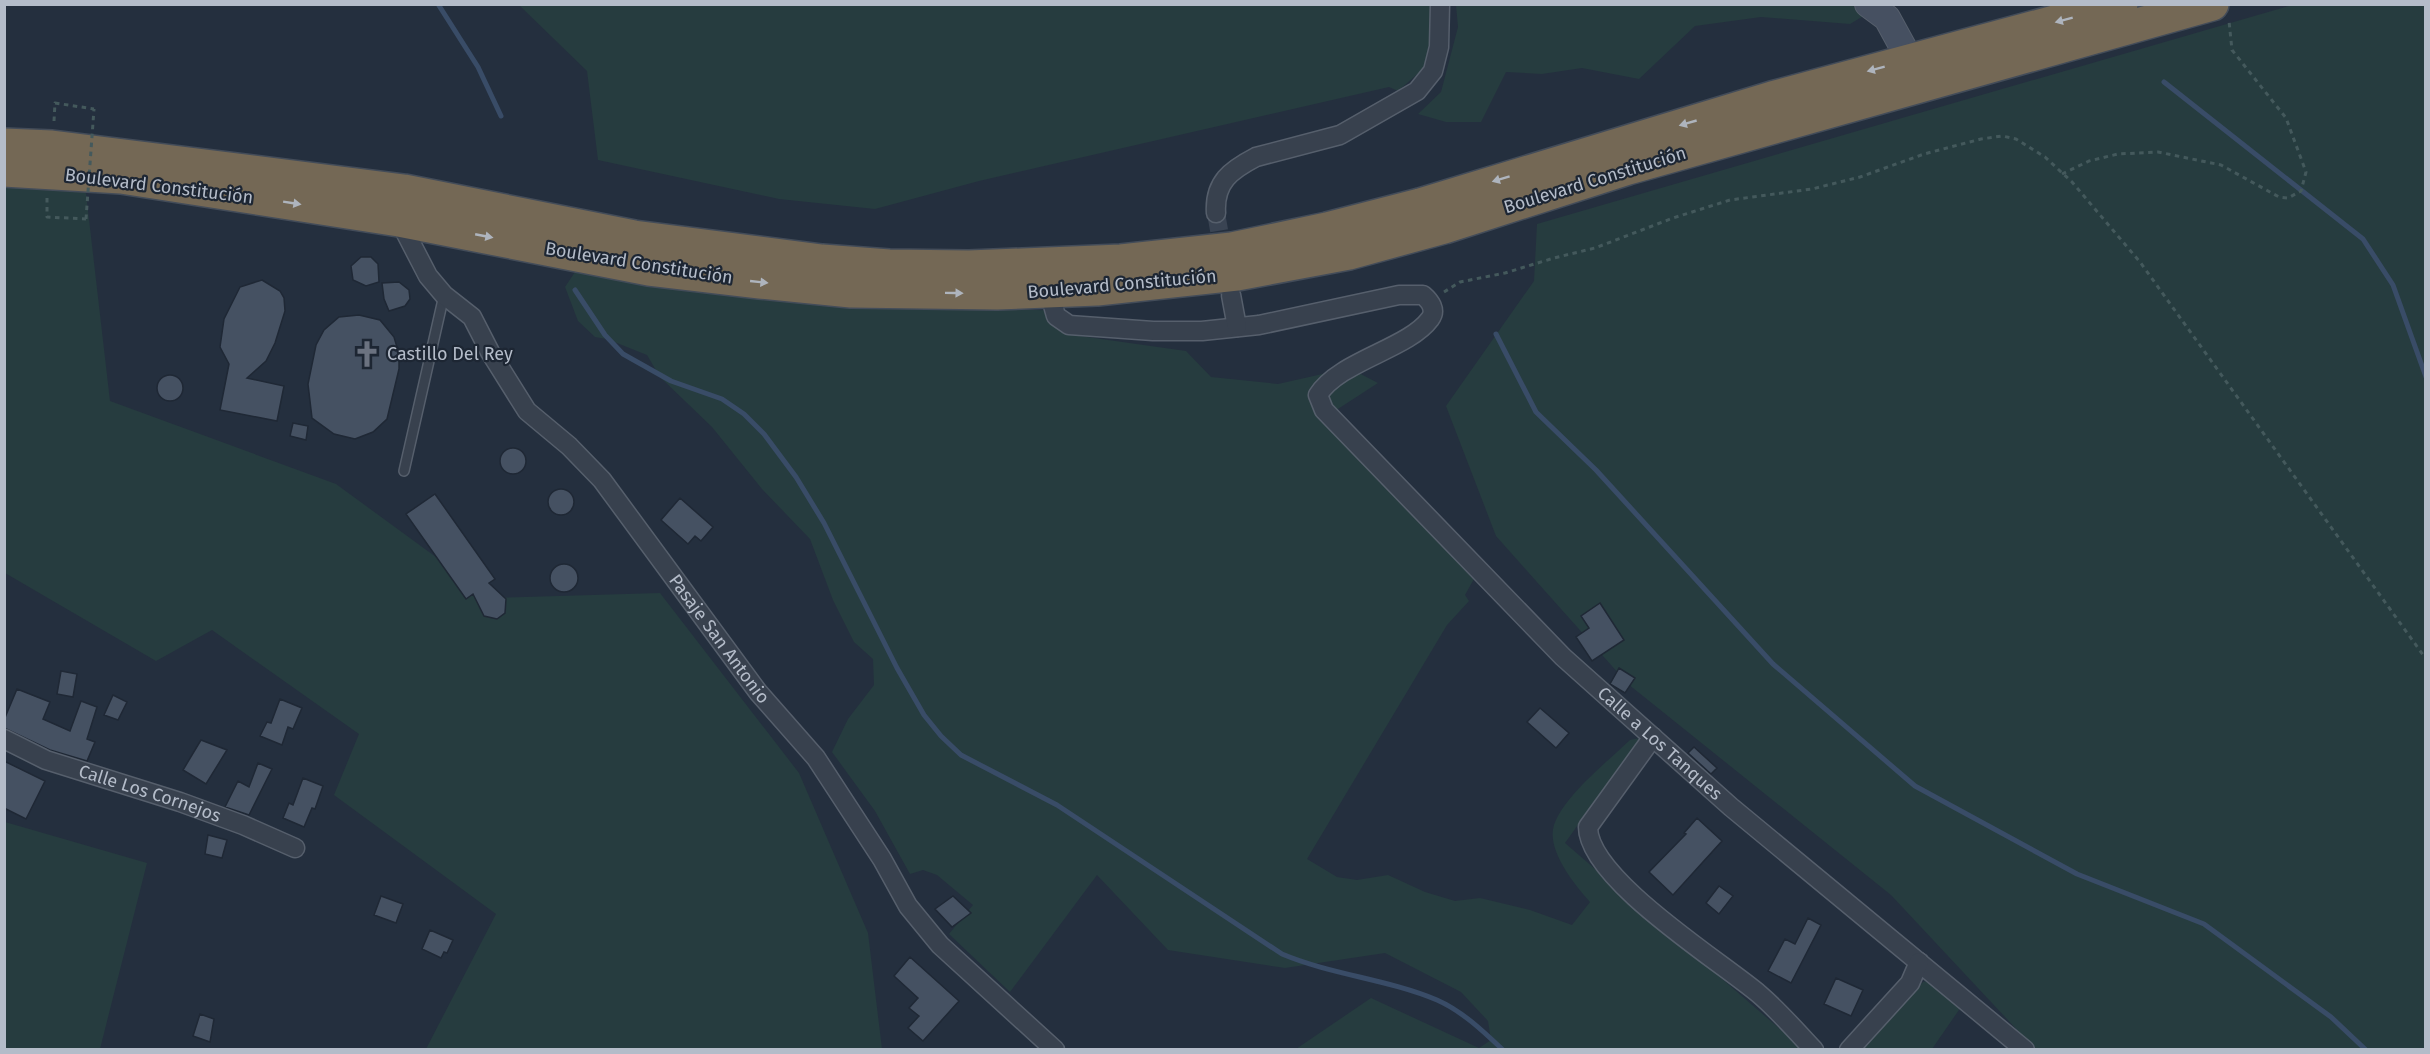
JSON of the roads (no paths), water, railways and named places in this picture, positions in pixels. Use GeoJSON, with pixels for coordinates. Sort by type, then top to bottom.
{"type":"FeatureCollection","features":[{"type":"Feature","properties":{"kind":"highway","name":"Boulevard Constitución"},"geometry":{"type":"LineString","coordinates":[[4,145],[64,148],[404,191],[634,237],[723,249],[889,266],[1028,266],[1121,261],[1232,249],[1327,229],[1420,205],[1611,145],[1910,60],[2121,4]]}},
{"type":"Feature","properties":{"kind":"highway","name":"Boulevard Constitución"},"geometry":{"type":"LineString","coordinates":[[4,170],[121,177],[399,220],[648,269],[759,282],[851,291],[997,293],[1154,284],[1237,274],[1349,253],[1444,227],[1628,168],[2221,10]]}},
{"type":"Feature","properties":{"kind":"street"},"geometry":{"type":"LineString","coordinates":[[1216,213],[1215,199],[1223,179],[1243,164],[1256,157],[1340,135],[1418,91],[1433,71],[1439,47],[1440,4]]}},
{"type":"Feature","properties":{"kind":"street"},"geometry":{"type":"LineString","coordinates":[[1868,4],[1887,18],[1910,60]]}},
{"type":"Feature","properties":{"kind":"street","name":"Pasaje San Antonio"},"geometry":{"type":"LineString","coordinates":[[399,220],[428,276],[444,295],[472,317],[490,352],[527,411],[569,446],[602,480],[744,674],[816,758],[882,859],[908,906],[940,945],[1055,1050]]}},
{"type":"Feature","properties":{"kind":"street"},"geometry":{"type":"LineString","coordinates":[[1049,291],[1056,316],[1069,325],[1153,331],[1237,327],[1231,295]]}},
{"type":"Feature","properties":{"kind":"street","name":"Calle a Los Tanques"},"geometry":{"type":"LineString","coordinates":[[1237,327],[1289,321],[1412,293],[1423,295],[1430,302],[1433,310],[1431,318],[1415,331],[1331,380],[1318,395],[1324,410],[1563,657],[1731,807],[2025,1050]]}},
{"type":"Feature","properties":{"kind":"street"},"geometry":{"type":"LineString","coordinates":[[1653,737],[1588,827],[1592,847],[1600,859],[1664,922],[1760,995],[1814,1050]]}},
{"type":"Feature","properties":{"kind":"street","name":"Calle Los Cornejos"},"geometry":{"type":"LineString","coordinates":[[4,739],[46,760],[180,802],[243,825],[295,848]]}},
{"type":"Feature","properties":{"kind":"street"},"geometry":{"type":"LineString","coordinates":[[1849,1050],[1910,983],[1919,962]]}},
{"type":"Feature","properties":{"kind":"lane"},"geometry":{"type":"LineString","coordinates":[[404,471],[444,295]]}},
{"type":"Feature","properties":{"kind":"waterway"},"geometry":{"type":"LineString","coordinates":[[438,4],[478,67],[501,116]]}},
{"type":"Feature","properties":{"kind":"waterway"},"geometry":{"type":"LineString","coordinates":[[2164,82],[2363,239],[2393,285],[2426,377]]}},
{"type":"Feature","properties":{"kind":"waterway"},"geometry":{"type":"LineString","coordinates":[[575,290],[605,335],[623,354],[671,381],[722,399],[744,414],[764,434],[796,477],[824,523],[897,668],[924,715],[961,755],[1057,805],[1282,954],[1437,1000],[1464,1016],[1503,1050]]}},
{"type":"Feature","properties":{"kind":"waterway"},"geometry":{"type":"LineString","coordinates":[[1496,334],[1536,412],[1596,470],[1773,664],[1915,786],[2077,874],[2204,924],[2331,1017],[2366,1050]]}},
{"type":"Feature","properties":{"kind":"tunnel"},"geometry":{"type":"LineString","coordinates":[[1216,213],[1224,258]]}},
{"type":"Feature","properties":{"kind":"place","name":"Castillo Del Rey"},"geometry":{"type":"Point","coordinates":[367,354]}}]}
